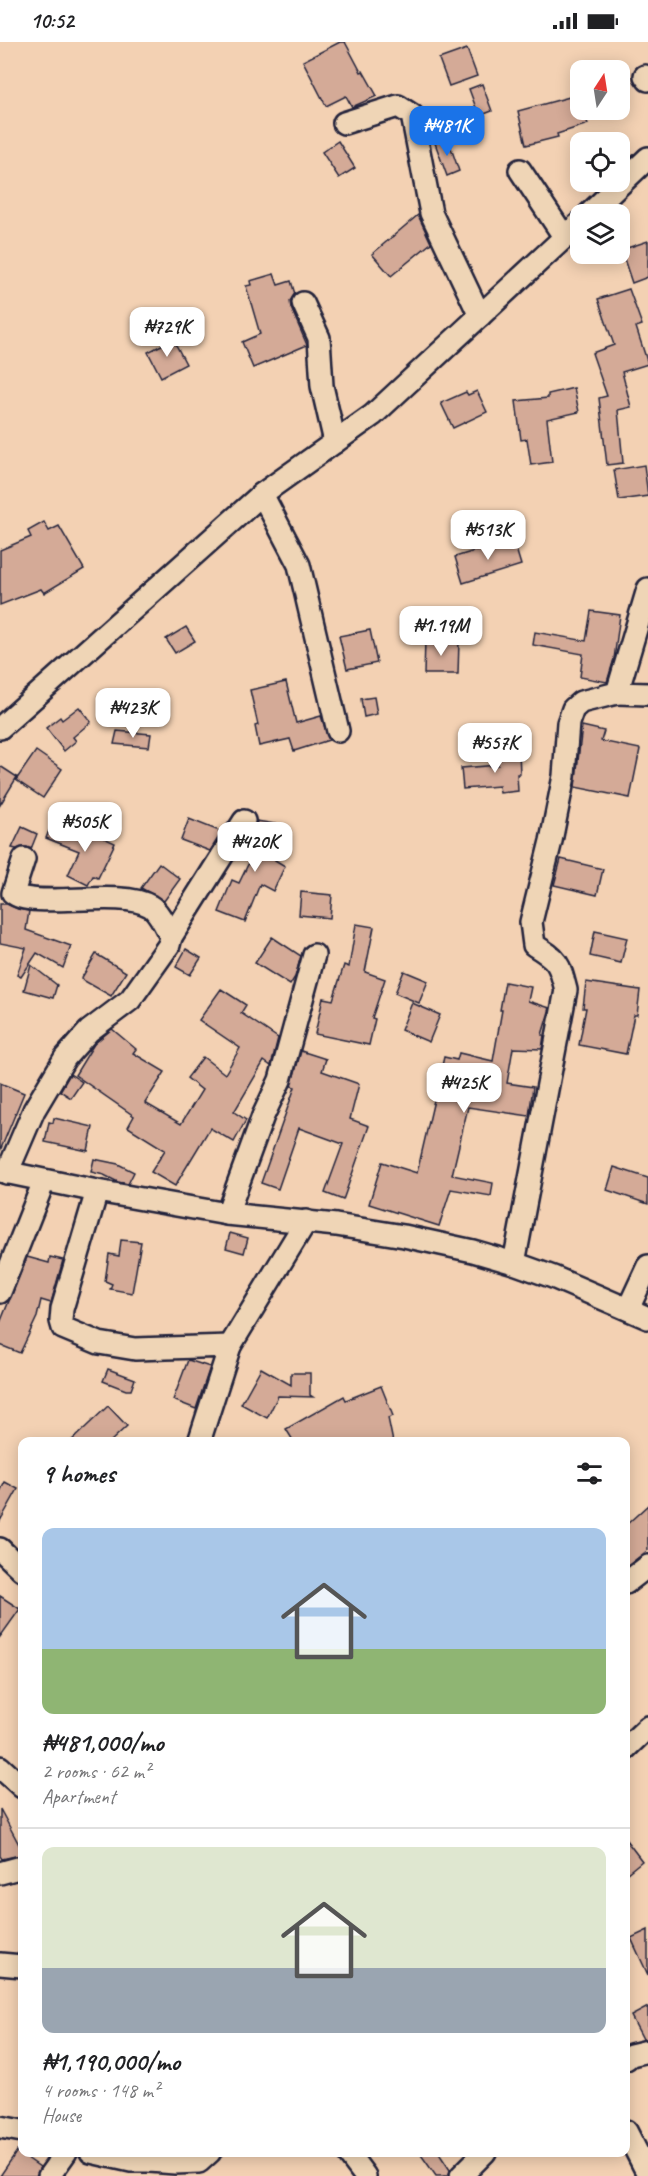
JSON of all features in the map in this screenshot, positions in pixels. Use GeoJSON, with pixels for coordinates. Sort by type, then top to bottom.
{"type":"FeatureCollection","features":[{"type":"Feature","properties":{"kind":"street"},"geometry":{"type":"LineString","coordinates":[[344,123],[398,106],[412,115],[431,213],[480,316]]}},
{"type":"Feature","properties":{"kind":"street"},"geometry":{"type":"LineString","coordinates":[[600,204],[648,158]]}},
{"type":"Feature","properties":{"kind":"street"},"geometry":{"type":"LineString","coordinates":[[520,170],[565,238]]}},
{"type":"Feature","properties":{"kind":"street"},"geometry":{"type":"LineString","coordinates":[[0,728],[262,494],[373,415],[570,233]]}},
{"type":"Feature","properties":{"kind":"street"},"geometry":{"type":"LineString","coordinates":[[303,303],[319,338],[322,386],[335,442]]}},
{"type":"Feature","properties":{"kind":"street"},"geometry":{"type":"LineString","coordinates":[[262,494],[299,565],[338,731]]}},
{"type":"Feature","properties":{"kind":"street"},"geometry":{"type":"LineString","coordinates":[[617,693],[648,589]]}},
{"type":"Feature","properties":{"kind":"street"},"geometry":{"type":"LineString","coordinates":[[514,1263],[566,990],[561,967],[553,957],[534,945],[531,922],[564,776],[568,723],[573,709],[581,702],[617,693],[648,694]]}},
{"type":"Feature","properties":{"kind":"street"},"geometry":{"type":"LineString","coordinates":[[244,821],[171,937],[169,945],[130,1000],[89,1031],[65,1058],[34,1110],[4,1172],[227,1214],[306,1221],[404,1236],[514,1263],[648,1318]]}},
{"type":"Feature","properties":{"kind":"street"},"geometry":{"type":"LineString","coordinates":[[24,860],[13,893],[15,896],[30,899],[98,898],[140,902],[152,906],[171,937]]}},
{"type":"Feature","properties":{"kind":"street"},"geometry":{"type":"LineString","coordinates":[[227,1214],[263,1116],[280,1080],[314,955]]}},
{"type":"Feature","properties":{"kind":"street"},"geometry":{"type":"LineString","coordinates":[[0,1292],[44,1181]]}},
{"type":"Feature","properties":{"kind":"street"},"geometry":{"type":"LineString","coordinates":[[97,1191],[62,1309],[63,1328],[99,1343],[135,1349],[230,1346]]}},
{"type":"Feature","properties":{"kind":"street"},"geometry":{"type":"LineString","coordinates":[[201,1437],[230,1346],[306,1221]]}},
{"type":"Feature","properties":{"kind":"street"},"geometry":{"type":"LineString","coordinates":[[628,1309],[648,1266]]}},
{"type":"Feature","properties":{"kind":"street"},"geometry":{"type":"LineString","coordinates":[[0,1549],[18,1566]]}},
{"type":"Feature","properties":{"kind":"street"},"geometry":{"type":"LineString","coordinates":[[630,1580],[648,1566]]}},
{"type":"Feature","properties":{"kind":"street"},"geometry":{"type":"LineString","coordinates":[[630,1744],[648,1727]]}},
{"type":"Feature","properties":{"kind":"street"},"geometry":{"type":"LineString","coordinates":[[0,1767],[18,1783]]}},
{"type":"Feature","properties":{"kind":"street"},"geometry":{"type":"LineString","coordinates":[[0,1873],[18,1868]]}},
{"type":"Feature","properties":{"kind":"street"},"geometry":{"type":"LineString","coordinates":[[0,1964],[18,1966]]}},
{"type":"Feature","properties":{"kind":"street"},"geometry":{"type":"LineString","coordinates":[[630,2056],[648,2051]]}},
{"type":"Feature","properties":{"kind":"street"},"geometry":{"type":"LineString","coordinates":[[0,2127],[18,2130]]}},
{"type":"Feature","properties":{"kind":"street"},"geometry":{"type":"LineString","coordinates":[[630,2139],[648,2174]]}},
{"type":"Feature","properties":{"kind":"street"},"geometry":{"type":"LineString","coordinates":[[50,2176],[63,2157]]}},
{"type":"Feature","properties":{"kind":"street"},"geometry":{"type":"LineString","coordinates":[[102,2157],[132,2176]]}},
{"type":"Feature","properties":{"kind":"street"},"geometry":{"type":"LineString","coordinates":[[110,2157],[131,2161],[150,2157],[175,2163],[199,2162],[204,2157]]}},
{"type":"Feature","properties":{"kind":"street"},"geometry":{"type":"LineString","coordinates":[[351,2157],[365,2176]]}},
{"type":"Feature","properties":{"kind":"street"},"geometry":{"type":"LineString","coordinates":[[460,2176],[479,2157]]}},
{"type":"Feature","properties":{"kind":"building"},"geometry":{"type":"Polygon","coordinates":[[[340,42],[345,42],[377,96],[352,107],[346,96],[326,106],[303,61],[340,42]]]}},
{"type":"Feature","properties":{"kind":"building"},"geometry":{"type":"Polygon","coordinates":[[[467,49],[477,76],[449,86],[439,59],[467,49]]]}},
{"type":"Feature","properties":{"kind":"building"},"geometry":{"type":"Polygon","coordinates":[[[482,84],[492,111],[479,116],[469,89],[482,84]]]}},
{"type":"Feature","properties":{"kind":"building"},"geometry":{"type":"Polygon","coordinates":[[[570,97],[570,120],[587,120],[588,124],[557,134],[558,137],[526,145],[518,111],[570,97]]]}},
{"type":"Feature","properties":{"kind":"building"},"geometry":{"type":"Polygon","coordinates":[[[448,139],[459,171],[447,176],[435,143],[448,139]]]}},
{"type":"Feature","properties":{"kind":"building"},"geometry":{"type":"Polygon","coordinates":[[[338,141],[355,168],[339,178],[322,152],[338,141]]]}},
{"type":"Feature","properties":{"kind":"building"},"geometry":{"type":"Polygon","coordinates":[[[418,215],[431,243],[391,276],[372,254],[418,215]]]}},
{"type":"Feature","properties":{"kind":"building"},"geometry":{"type":"Polygon","coordinates":[[[648,241],[648,277],[632,283],[626,264],[630,264],[630,247],[648,241]]]}},
{"type":"Feature","properties":{"kind":"building"},"geometry":{"type":"Polygon","coordinates":[[[274,274],[278,285],[291,281],[295,294],[290,301],[291,308],[307,345],[253,368],[242,342],[260,334],[246,286],[251,285],[250,281],[274,274]]]}},
{"type":"Feature","properties":{"kind":"building"},"geometry":{"type":"Polygon","coordinates":[[[629,289],[642,325],[636,327],[648,364],[622,372],[631,407],[618,410],[623,463],[607,465],[599,398],[607,396],[592,353],[614,345],[598,299],[629,289]]]}},
{"type":"Feature","properties":{"kind":"building"},"geometry":{"type":"Polygon","coordinates":[[[173,339],[186,364],[161,377],[148,352],[173,339]]]}},
{"type":"Feature","properties":{"kind":"building"},"geometry":{"type":"Polygon","coordinates":[[[574,388],[579,412],[547,419],[552,462],[531,465],[527,439],[521,440],[516,401],[548,398],[548,394],[574,388]]]}},
{"type":"Feature","properties":{"kind":"building"},"geometry":{"type":"Polygon","coordinates":[[[477,391],[487,412],[453,428],[441,403],[466,392],[468,395],[477,391]]]}},
{"type":"Feature","properties":{"kind":"building"},"geometry":{"type":"Polygon","coordinates":[[[644,465],[648,496],[619,500],[614,470],[644,465]]]}},
{"type":"Feature","properties":{"kind":"building"},"geometry":{"type":"Polygon","coordinates":[[[44,522],[49,531],[59,526],[84,569],[44,593],[41,589],[0,605],[0,550],[31,537],[28,531],[44,522]]]}},
{"type":"Feature","properties":{"kind":"building"},"geometry":{"type":"Polygon","coordinates":[[[513,539],[521,565],[463,583],[455,557],[513,539]]]}},
{"type":"Feature","properties":{"kind":"building"},"geometry":{"type":"Polygon","coordinates":[[[591,611],[620,615],[614,659],[607,682],[580,677],[583,654],[533,645],[535,632],[586,641],[591,611]]]}},
{"type":"Feature","properties":{"kind":"building"},"geometry":{"type":"Polygon","coordinates":[[[186,627],[195,641],[175,653],[166,639],[186,627]]]}},
{"type":"Feature","properties":{"kind":"building"},"geometry":{"type":"Polygon","coordinates":[[[370,630],[377,663],[347,669],[339,636],[370,630]]]}},
{"type":"Feature","properties":{"kind":"building"},"geometry":{"type":"Polygon","coordinates":[[[425,640],[459,641],[458,674],[424,674],[425,640]]]}},
{"type":"Feature","properties":{"kind":"building"},"geometry":{"type":"Polygon","coordinates":[[[286,682],[296,723],[321,716],[329,740],[294,751],[290,739],[259,746],[255,726],[258,725],[250,690],[286,682]]]}},
{"type":"Feature","properties":{"kind":"building"},"geometry":{"type":"Polygon","coordinates":[[[374,697],[377,714],[364,717],[361,699],[374,697]]]}},
{"type":"Feature","properties":{"kind":"building"},"geometry":{"type":"Polygon","coordinates":[[[79,707],[91,722],[73,737],[76,741],[64,751],[46,728],[60,717],[62,720],[79,707]]]}},
{"type":"Feature","properties":{"kind":"building"},"geometry":{"type":"Polygon","coordinates":[[[582,726],[604,731],[601,741],[640,749],[630,798],[575,787],[582,726]]]}},
{"type":"Feature","properties":{"kind":"building"},"geometry":{"type":"Polygon","coordinates":[[[117,731],[151,734],[149,747],[114,744],[117,731]]]}},
{"type":"Feature","properties":{"kind":"building"},"geometry":{"type":"Polygon","coordinates":[[[36,751],[62,769],[43,798],[16,780],[36,751]]]}},
{"type":"Feature","properties":{"kind":"building"},"geometry":{"type":"Polygon","coordinates":[[[519,751],[518,791],[500,793],[499,786],[463,789],[461,768],[498,765],[497,752],[519,751]]]}},
{"type":"Feature","properties":{"kind":"building"},"geometry":{"type":"Polygon","coordinates":[[[0,766],[17,777],[0,805],[0,766]]]}},
{"type":"Feature","properties":{"kind":"building"},"geometry":{"type":"Polygon","coordinates":[[[189,819],[222,832],[210,851],[181,840],[189,819]]]}},
{"type":"Feature","properties":{"kind":"building"},"geometry":{"type":"Polygon","coordinates":[[[257,821],[281,825],[275,860],[285,866],[273,891],[260,884],[245,922],[219,912],[232,880],[239,883],[257,846],[253,845],[257,821]]]}},
{"type":"Feature","properties":{"kind":"building"},"geometry":{"type":"Polygon","coordinates":[[[51,826],[85,839],[89,831],[115,843],[98,878],[93,876],[88,885],[68,875],[79,851],[46,838],[51,826]]]}},
{"type":"Feature","properties":{"kind":"building"},"geometry":{"type":"Polygon","coordinates":[[[22,827],[37,834],[31,849],[12,848],[22,827]]]}},
{"type":"Feature","properties":{"kind":"building"},"geometry":{"type":"Polygon","coordinates":[[[561,859],[603,869],[597,895],[554,885],[561,859]]]}},
{"type":"Feature","properties":{"kind":"building"},"geometry":{"type":"Polygon","coordinates":[[[159,863],[180,879],[164,901],[141,888],[159,863]]]}},
{"type":"Feature","properties":{"kind":"building"},"geometry":{"type":"Polygon","coordinates":[[[301,892],[332,895],[330,918],[299,915],[301,892]]]}},
{"type":"Feature","properties":{"kind":"building"},"geometry":{"type":"Polygon","coordinates":[[[0,904],[29,911],[26,930],[71,946],[63,968],[37,953],[21,977],[17,975],[26,948],[0,943],[0,904]]]}},
{"type":"Feature","properties":{"kind":"building"},"geometry":{"type":"Polygon","coordinates":[[[356,924],[374,927],[365,972],[385,979],[372,1018],[375,1019],[369,1045],[315,1034],[323,998],[333,1000],[344,965],[349,967],[356,924]]]}},
{"type":"Feature","properties":{"kind":"building"},"geometry":{"type":"Polygon","coordinates":[[[595,931],[627,938],[621,963],[590,956],[595,931]]]}},
{"type":"Feature","properties":{"kind":"building"},"geometry":{"type":"Polygon","coordinates":[[[272,937],[301,956],[295,977],[290,985],[255,963],[272,937]]]}},
{"type":"Feature","properties":{"kind":"building"},"geometry":{"type":"Polygon","coordinates":[[[186,949],[201,958],[190,975],[176,967],[186,949]]]}},
{"type":"Feature","properties":{"kind":"building"},"geometry":{"type":"Polygon","coordinates":[[[96,954],[126,972],[111,996],[81,979],[96,954]]]}},
{"type":"Feature","properties":{"kind":"building"},"geometry":{"type":"Polygon","coordinates":[[[31,965],[57,985],[53,998],[24,990],[31,965]]]}},
{"type":"Feature","properties":{"kind":"building"},"geometry":{"type":"Polygon","coordinates":[[[404,971],[428,981],[419,1003],[395,993],[404,971]]]}},
{"type":"Feature","properties":{"kind":"building"},"geometry":{"type":"Polygon","coordinates":[[[505,982],[531,987],[528,1001],[550,1008],[542,1035],[544,1035],[542,1049],[513,1048],[507,1083],[533,1087],[529,1116],[468,1107],[452,1175],[493,1183],[491,1196],[451,1189],[439,1226],[369,1204],[382,1162],[417,1173],[444,1057],[457,1060],[459,1053],[493,1061],[505,982]]]}},
{"type":"Feature","properties":{"kind":"building"},"geometry":{"type":"Polygon","coordinates":[[[586,982],[640,990],[637,1015],[634,1015],[626,1054],[579,1045],[586,1008],[583,1008],[586,982]]]}},
{"type":"Feature","properties":{"kind":"building"},"geometry":{"type":"Polygon","coordinates":[[[221,989],[246,1005],[241,1013],[278,1038],[271,1066],[264,1061],[234,1112],[246,1120],[234,1142],[210,1128],[175,1186],[151,1172],[165,1150],[128,1127],[134,1116],[75,1075],[94,1044],[112,1029],[136,1049],[133,1053],[165,1072],[145,1103],[181,1124],[202,1090],[187,1078],[203,1057],[225,1074],[240,1048],[199,1020],[221,989]]]}},
{"type":"Feature","properties":{"kind":"building"},"geometry":{"type":"Polygon","coordinates":[[[412,1003],[440,1015],[429,1042],[401,1030],[412,1003]]]}},
{"type":"Feature","properties":{"kind":"building"},"geometry":{"type":"Polygon","coordinates":[[[301,1051],[326,1059],[322,1071],[359,1084],[350,1119],[369,1126],[343,1200],[325,1193],[343,1144],[299,1128],[278,1189],[261,1183],[295,1087],[291,1086],[301,1051]]]}},
{"type":"Feature","properties":{"kind":"building"},"geometry":{"type":"Polygon","coordinates":[[[70,1074],[82,1082],[71,1098],[60,1091],[70,1074]]]}},
{"type":"Feature","properties":{"kind":"building"},"geometry":{"type":"Polygon","coordinates":[[[0,1083],[24,1093],[0,1151],[0,1083]]]}},
{"type":"Feature","properties":{"kind":"building"},"geometry":{"type":"Polygon","coordinates":[[[54,1118],[93,1127],[88,1151],[45,1142],[49,1122],[53,1123],[54,1118]]]}},
{"type":"Feature","properties":{"kind":"building"},"geometry":{"type":"Polygon","coordinates":[[[94,1159],[118,1164],[134,1172],[128,1184],[91,1172],[94,1159]]]}},
{"type":"Feature","properties":{"kind":"building"},"geometry":{"type":"Polygon","coordinates":[[[614,1167],[648,1178],[648,1204],[607,1190],[614,1167]]]}},
{"type":"Feature","properties":{"kind":"building"},"geometry":{"type":"Polygon","coordinates":[[[230,1233],[248,1238],[244,1253],[226,1248],[230,1233]]]}},
{"type":"Feature","properties":{"kind":"building"},"geometry":{"type":"Polygon","coordinates":[[[121,1240],[141,1242],[132,1293],[110,1289],[112,1284],[105,1281],[109,1254],[119,1256],[121,1240]]]}},
{"type":"Feature","properties":{"kind":"building"},"geometry":{"type":"Polygon","coordinates":[[[27,1257],[49,1263],[50,1257],[63,1260],[51,1303],[41,1300],[37,1317],[20,1353],[0,1345],[0,1323],[27,1257]]]}},
{"type":"Feature","properties":{"kind":"building"},"geometry":{"type":"Polygon","coordinates":[[[188,1360],[210,1367],[196,1409],[173,1400],[188,1360]]]}},
{"type":"Feature","properties":{"kind":"building"},"geometry":{"type":"Polygon","coordinates":[[[261,1368],[291,1385],[291,1373],[310,1373],[310,1395],[313,1397],[278,1396],[267,1418],[241,1404],[261,1368]]]}},
{"type":"Feature","properties":{"kind":"building"},"geometry":{"type":"Polygon","coordinates":[[[108,1369],[135,1379],[131,1390],[103,1381],[108,1369]]]}},
{"type":"Feature","properties":{"kind":"building"},"geometry":{"type":"Polygon","coordinates":[[[381,1386],[393,1416],[388,1418],[392,1437],[291,1437],[286,1429],[344,1396],[346,1400],[381,1386]]]}},
{"type":"Feature","properties":{"kind":"building"},"geometry":{"type":"Polygon","coordinates":[[[108,1406],[127,1426],[115,1437],[75,1437],[108,1406]]]}},
{"type":"Feature","properties":{"kind":"building"},"geometry":{"type":"Polygon","coordinates":[[[5,1482],[18,1489],[0,1521],[0,1492],[5,1482]]]}},
{"type":"Feature","properties":{"kind":"building"},"geometry":{"type":"Polygon","coordinates":[[[648,1505],[648,1550],[630,1564],[630,1521],[648,1505]]]}},
{"type":"Feature","properties":{"kind":"building"},"geometry":{"type":"Polygon","coordinates":[[[0,1596],[18,1608],[18,1612],[0,1637],[0,1596]]]}},
{"type":"Feature","properties":{"kind":"building"},"geometry":{"type":"Polygon","coordinates":[[[0,1809],[18,1843],[18,1855],[2,1859],[0,1856],[0,1809]]]}},
{"type":"Feature","properties":{"kind":"building"},"geometry":{"type":"Polygon","coordinates":[[[630,1845],[642,1861],[630,1871],[630,1845]]]}},
{"type":"Feature","properties":{"kind":"building"},"geometry":{"type":"Polygon","coordinates":[[[648,1930],[648,1975],[631,1938],[648,1930]]]}},
{"type":"Feature","properties":{"kind":"building"},"geometry":{"type":"Polygon","coordinates":[[[648,2007],[648,2039],[643,2039],[631,2016],[648,2007]]]}},
{"type":"Feature","properties":{"kind":"building"},"geometry":{"type":"Polygon","coordinates":[[[17,2151],[18,2157],[26,2157],[40,2167],[36,2176],[0,2176],[17,2151]]]}},
{"type":"Feature","properties":{"kind":"building"},"geometry":{"type":"Polygon","coordinates":[[[423,2157],[441,2157],[450,2170],[449,2176],[436,2176],[423,2157]]]}}]}
